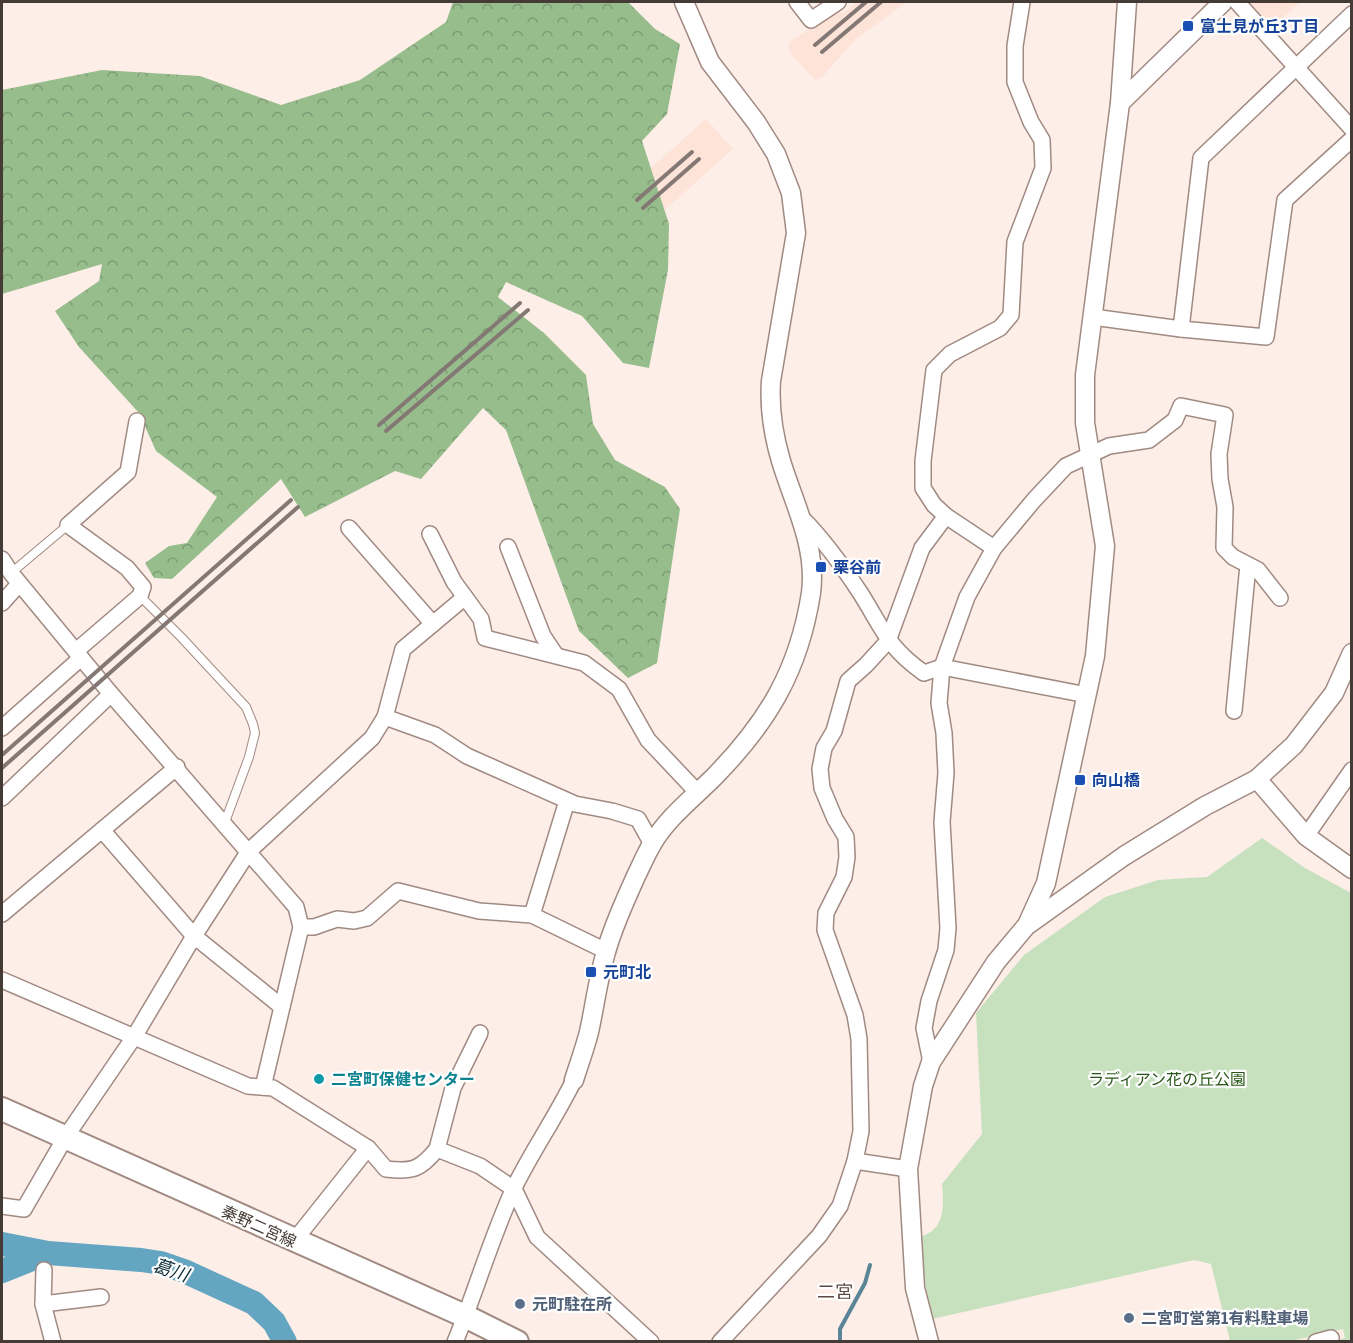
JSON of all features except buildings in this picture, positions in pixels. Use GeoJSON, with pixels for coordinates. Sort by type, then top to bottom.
{"type":"FeatureCollection","features":[{"type":"Feature","properties":{"kind":"main road","name":"秦野二宮線"},"geometry":{"type":"LineString","coordinates":[[2,1109],[518,1341]]}},
{"type":"Feature","properties":{"kind":"street"},"geometry":{"type":"LineString","coordinates":[[454,1341],[514,1189],[574,1080],[589,1032],[606,951],[652,844],[666,825],[736,754],[757,727],[787,678],[807,618],[812,565],[802,518],[781,462],[771,418],[770,402],[771,381],[796,233],[790,193],[776,154],[756,122],[710,62],[684,2]]}},
{"type":"Feature","properties":{"kind":"street"},"geometry":{"type":"LineString","coordinates":[[797,2],[811,20],[838,2]]}},
{"type":"Feature","properties":{"kind":"street"},"geometry":{"type":"LineString","coordinates":[[994,548],[946,516],[934,505],[923,488],[923,461],[934,370],[950,354],[1000,328],[1011,315],[1015,242],[1043,168],[1042,140],[1031,122],[1015,82],[1015,46],[1022,2]]}},
{"type":"Feature","properties":{"kind":"street"},"geometry":{"type":"LineString","coordinates":[[1027,925],[1046,884],[1095,656],[1105,546],[1085,423],[1085,384],[1120,103],[1127,2]]}},
{"type":"Feature","properties":{"kind":"street"},"geometry":{"type":"LineString","coordinates":[[1120,103],[1223,2]]}},
{"type":"Feature","properties":{"kind":"street"},"geometry":{"type":"LineString","coordinates":[[1237,2],[1352,129]]}},
{"type":"Feature","properties":{"kind":"street"},"geometry":{"type":"LineString","coordinates":[[1181,329],[1201,158],[1352,14]]}},
{"type":"Feature","properties":{"kind":"street"},"geometry":{"type":"LineString","coordinates":[[1093,317],[1266,338],[1285,200],[1352,139]]}},
{"type":"Feature","properties":{"kind":"street"},"geometry":{"type":"LineString","coordinates":[[931,1062],[924,1028],[929,1001],[946,950],[948,928],[942,822],[946,773],[944,733],[939,703],[942,667],[967,597],[994,548],[1066,466],[1109,446],[1149,440],[1175,420],[1181,406],[1225,415],[1219,454],[1220,479],[1225,507],[1224,548],[1233,557],[1258,570],[1280,598]]}},
{"type":"Feature","properties":{"kind":"street"},"geometry":{"type":"LineString","coordinates":[[2,728],[140,596],[143,588],[126,568],[68,525],[128,472],[137,421]]}},
{"type":"Feature","properties":{"kind":"street"},"geometry":{"type":"LineString","coordinates":[[720,1341],[819,1236],[840,1206],[855,1161],[861,1131],[859,1039],[855,1015],[825,930],[826,914],[844,877],[847,857],[846,837],[835,819],[822,788],[820,769],[824,748],[834,731],[848,681],[888,641],[922,548],[946,516]]}},
{"type":"Feature","properties":{"kind":"street"},"geometry":{"type":"LineString","coordinates":[[802,518],[813,528],[861,594],[888,641],[908,662],[924,673],[942,667],[1087,695]]}},
{"type":"Feature","properties":{"kind":"street"},"geometry":{"type":"LineString","coordinates":[[349,528],[433,624]]}},
{"type":"Feature","properties":{"kind":"street"},"geometry":{"type":"LineString","coordinates":[[430,534],[454,582],[481,619],[485,638],[584,663],[619,689],[648,740],[698,793]]}},
{"type":"Feature","properties":{"kind":"street"},"geometry":{"type":"LineString","coordinates":[[508,547],[543,636],[555,654]]}},
{"type":"Feature","properties":{"kind":"street"},"geometry":{"type":"LineString","coordinates":[[2,560],[15,579],[111,694],[225,822],[296,907],[302,927],[263,1087]]}},
{"type":"Feature","properties":{"kind":"street"},"geometry":{"type":"LineString","coordinates":[[1234,711],[1248,565]]}},
{"type":"Feature","properties":{"kind":"street"},"geometry":{"type":"LineString","coordinates":[[2,603],[15,579]]}},
{"type":"Feature","properties":{"kind":"street"},"geometry":{"type":"LineString","coordinates":[[2,1206],[24,1209],[65,1138],[134,1037],[194,936],[249,851],[372,738],[385,717],[403,649],[465,597]]}},
{"type":"Feature","properties":{"kind":"street"},"geometry":{"type":"LineString","coordinates":[[928,1341],[915,1288],[908,1168],[923,1086],[931,1062],[996,962],[1027,925],[1124,856],[1205,806],[1257,779],[1294,745],[1334,693],[1352,653]]}},
{"type":"Feature","properties":{"kind":"street"},"geometry":{"type":"LineString","coordinates":[[2,798],[111,694]]}},
{"type":"Feature","properties":{"kind":"street"},"geometry":{"type":"LineString","coordinates":[[385,717],[435,735],[467,756],[567,801],[638,819],[652,844]]}},
{"type":"Feature","properties":{"kind":"street"},"geometry":{"type":"LineString","coordinates":[[2,914],[177,767]]}},
{"type":"Feature","properties":{"kind":"street"},"geometry":{"type":"LineString","coordinates":[[1306,836],[1352,770]]}},
{"type":"Feature","properties":{"kind":"street"},"geometry":{"type":"LineString","coordinates":[[1257,779],[1306,836],[1352,869]]}},
{"type":"Feature","properties":{"kind":"street"},"geometry":{"type":"LineString","coordinates":[[532,915],[567,801]]}},
{"type":"Feature","properties":{"kind":"street"},"geometry":{"type":"LineString","coordinates":[[102,830],[194,936],[282,1007]]}},
{"type":"Feature","properties":{"kind":"street"},"geometry":{"type":"LineString","coordinates":[[302,927],[314,927],[337,919],[354,921],[367,918],[398,891],[479,911],[532,915],[606,951]]}},
{"type":"Feature","properties":{"kind":"street"},"geometry":{"type":"LineString","coordinates":[[2,980],[248,1086],[273,1088],[368,1149],[386,1169],[406,1171],[426,1163],[437,1149],[453,1088],[480,1033]]}},
{"type":"Feature","properties":{"kind":"street"},"geometry":{"type":"LineString","coordinates":[[294,1241],[368,1149]]}},
{"type":"Feature","properties":{"kind":"street"},"geometry":{"type":"LineString","coordinates":[[437,1149],[480,1166],[514,1189],[537,1237],[651,1341]]}},
{"type":"Feature","properties":{"kind":"street"},"geometry":{"type":"LineString","coordinates":[[855,1161],[908,1168]]}},
{"type":"Feature","properties":{"kind":"street"},"geometry":{"type":"LineString","coordinates":[[44,1270],[43,1304],[53,1341]]}},
{"type":"Feature","properties":{"kind":"street"},"geometry":{"type":"LineString","coordinates":[[43,1304],[101,1297]]}},
{"type":"Feature","properties":{"kind":"lane"},"geometry":{"type":"LineString","coordinates":[[15,579],[68,525]]}},
{"type":"Feature","properties":{"kind":"lane"},"geometry":{"type":"LineString","coordinates":[[140,596],[246,707],[254,724],[255,733],[249,757],[225,822]]}},
{"type":"Feature","properties":{"kind":"shaded area"},"geometry":{"type":"Polygon","coordinates":[[[856,2],[907,2],[856,39],[821,78],[815,80],[792,55],[788,47],[791,41],[829,17],[847,10],[856,2]]]}},
{"type":"Feature","properties":{"kind":"shaded area"},"geometry":{"type":"Polygon","coordinates":[[[1247,2],[1296,2],[1298,4],[1271,28],[1247,2]]]}},
{"type":"Feature","properties":{"kind":"shaded area"},"geometry":{"type":"Polygon","coordinates":[[[706,119],[733,149],[642,230],[615,200],[706,119]]]}},
{"type":"Feature","properties":{"kind":"green space"},"geometry":{"type":"Polygon","coordinates":[[[453,2],[628,2],[655,29],[680,44],[667,114],[642,141],[669,224],[668,270],[649,368],[623,363],[582,316],[506,282],[498,297],[544,333],[586,375],[593,424],[615,460],[665,487],[680,509],[657,663],[628,678],[579,631],[506,430],[483,408],[421,479],[395,471],[305,517],[281,479],[172,579],[154,578],[145,563],[169,546],[187,543],[217,497],[156,451],[139,413],[79,347],[55,311],[99,281],[102,264],[2,294],[2,90],[102,70],[200,76],[281,105],[360,80],[446,22],[453,2]]]}},
{"type":"Feature","properties":{"kind":"green space","name":"ラディアン花の丘公園"},"geometry":{"type":"Polygon","coordinates":[[[1262,838],[1305,868],[1351,893],[1351,1341],[1333,1341],[1345,1338],[1343,1329],[1291,1341],[1230,1341],[1211,1264],[1194,1260],[932,1319],[923,1271],[922,1236],[930,1233],[939,1222],[943,1208],[942,1184],[982,1134],[976,1013],[1024,955],[1105,897],[1158,880],[1207,877],[1262,838]]]}},
{"type":"Feature","properties":{"kind":"waterway","name":"葛川"},"geometry":{"type":"LineString","coordinates":[[2,1244],[48,1253],[161,1263],[254,1303],[274,1322],[285,1342]]}},
{"type":"Feature","properties":{"kind":"waterway","name":"葛川"},"geometry":{"type":"LineString","coordinates":[[2,1271],[47,1253]]}},
{"type":"Feature","properties":{"kind":"waterway"},"geometry":{"type":"LineString","coordinates":[[840,1342],[840,1329],[865,1283],[870,1265]]}},
{"type":"Feature","properties":{"kind":"railway"},"geometry":{"type":"LineString","coordinates":[[815,45],[866,2]]}},
{"type":"Feature","properties":{"kind":"railway"},"geometry":{"type":"LineString","coordinates":[[822,52],[881,2]]}},
{"type":"Feature","properties":{"kind":"railway"},"geometry":{"type":"LineString","coordinates":[[637,200],[692,152]]}},
{"type":"Feature","properties":{"kind":"railway"},"geometry":{"type":"LineString","coordinates":[[643,208],[699,159]]}},
{"type":"Feature","properties":{"kind":"railway"},"geometry":{"type":"LineString","coordinates":[[379,425],[520,303]]}},
{"type":"Feature","properties":{"kind":"railway"},"geometry":{"type":"LineString","coordinates":[[386,431],[528,310]]}},
{"type":"Feature","properties":{"kind":"railway"},"geometry":{"type":"LineString","coordinates":[[2,755],[291,500]]}},
{"type":"Feature","properties":{"kind":"railway"},"geometry":{"type":"LineString","coordinates":[[2,768],[298,507]]}},
{"type":"Feature","properties":{"kind":"place","name":"富士見が丘3丁目"},"geometry":{"type":"Point","coordinates":[1188,26]}},
{"type":"Feature","properties":{"kind":"place","name":"栗谷前"},"geometry":{"type":"Point","coordinates":[821,567]}},
{"type":"Feature","properties":{"kind":"place","name":"向山橋"},"geometry":{"type":"Point","coordinates":[1080,780]}},
{"type":"Feature","properties":{"kind":"place","name":"元町北"},"geometry":{"type":"Point","coordinates":[591,972]}},
{"type":"Feature","properties":{"kind":"place","name":"二宮町保健センター"},"geometry":{"type":"Point","coordinates":[319,1079]}},
{"type":"Feature","properties":{"kind":"place","name":"元町駐在所"},"geometry":{"type":"Point","coordinates":[520,1304]}},
{"type":"Feature","properties":{"kind":"place","name":"二宮町営第1有料駐車場"},"geometry":{"type":"Point","coordinates":[1129,1318]}},
{"type":"Feature","properties":{"kind":"district","name":"二宮"},"geometry":{"type":"Point","coordinates":[835,1291]}}]}
